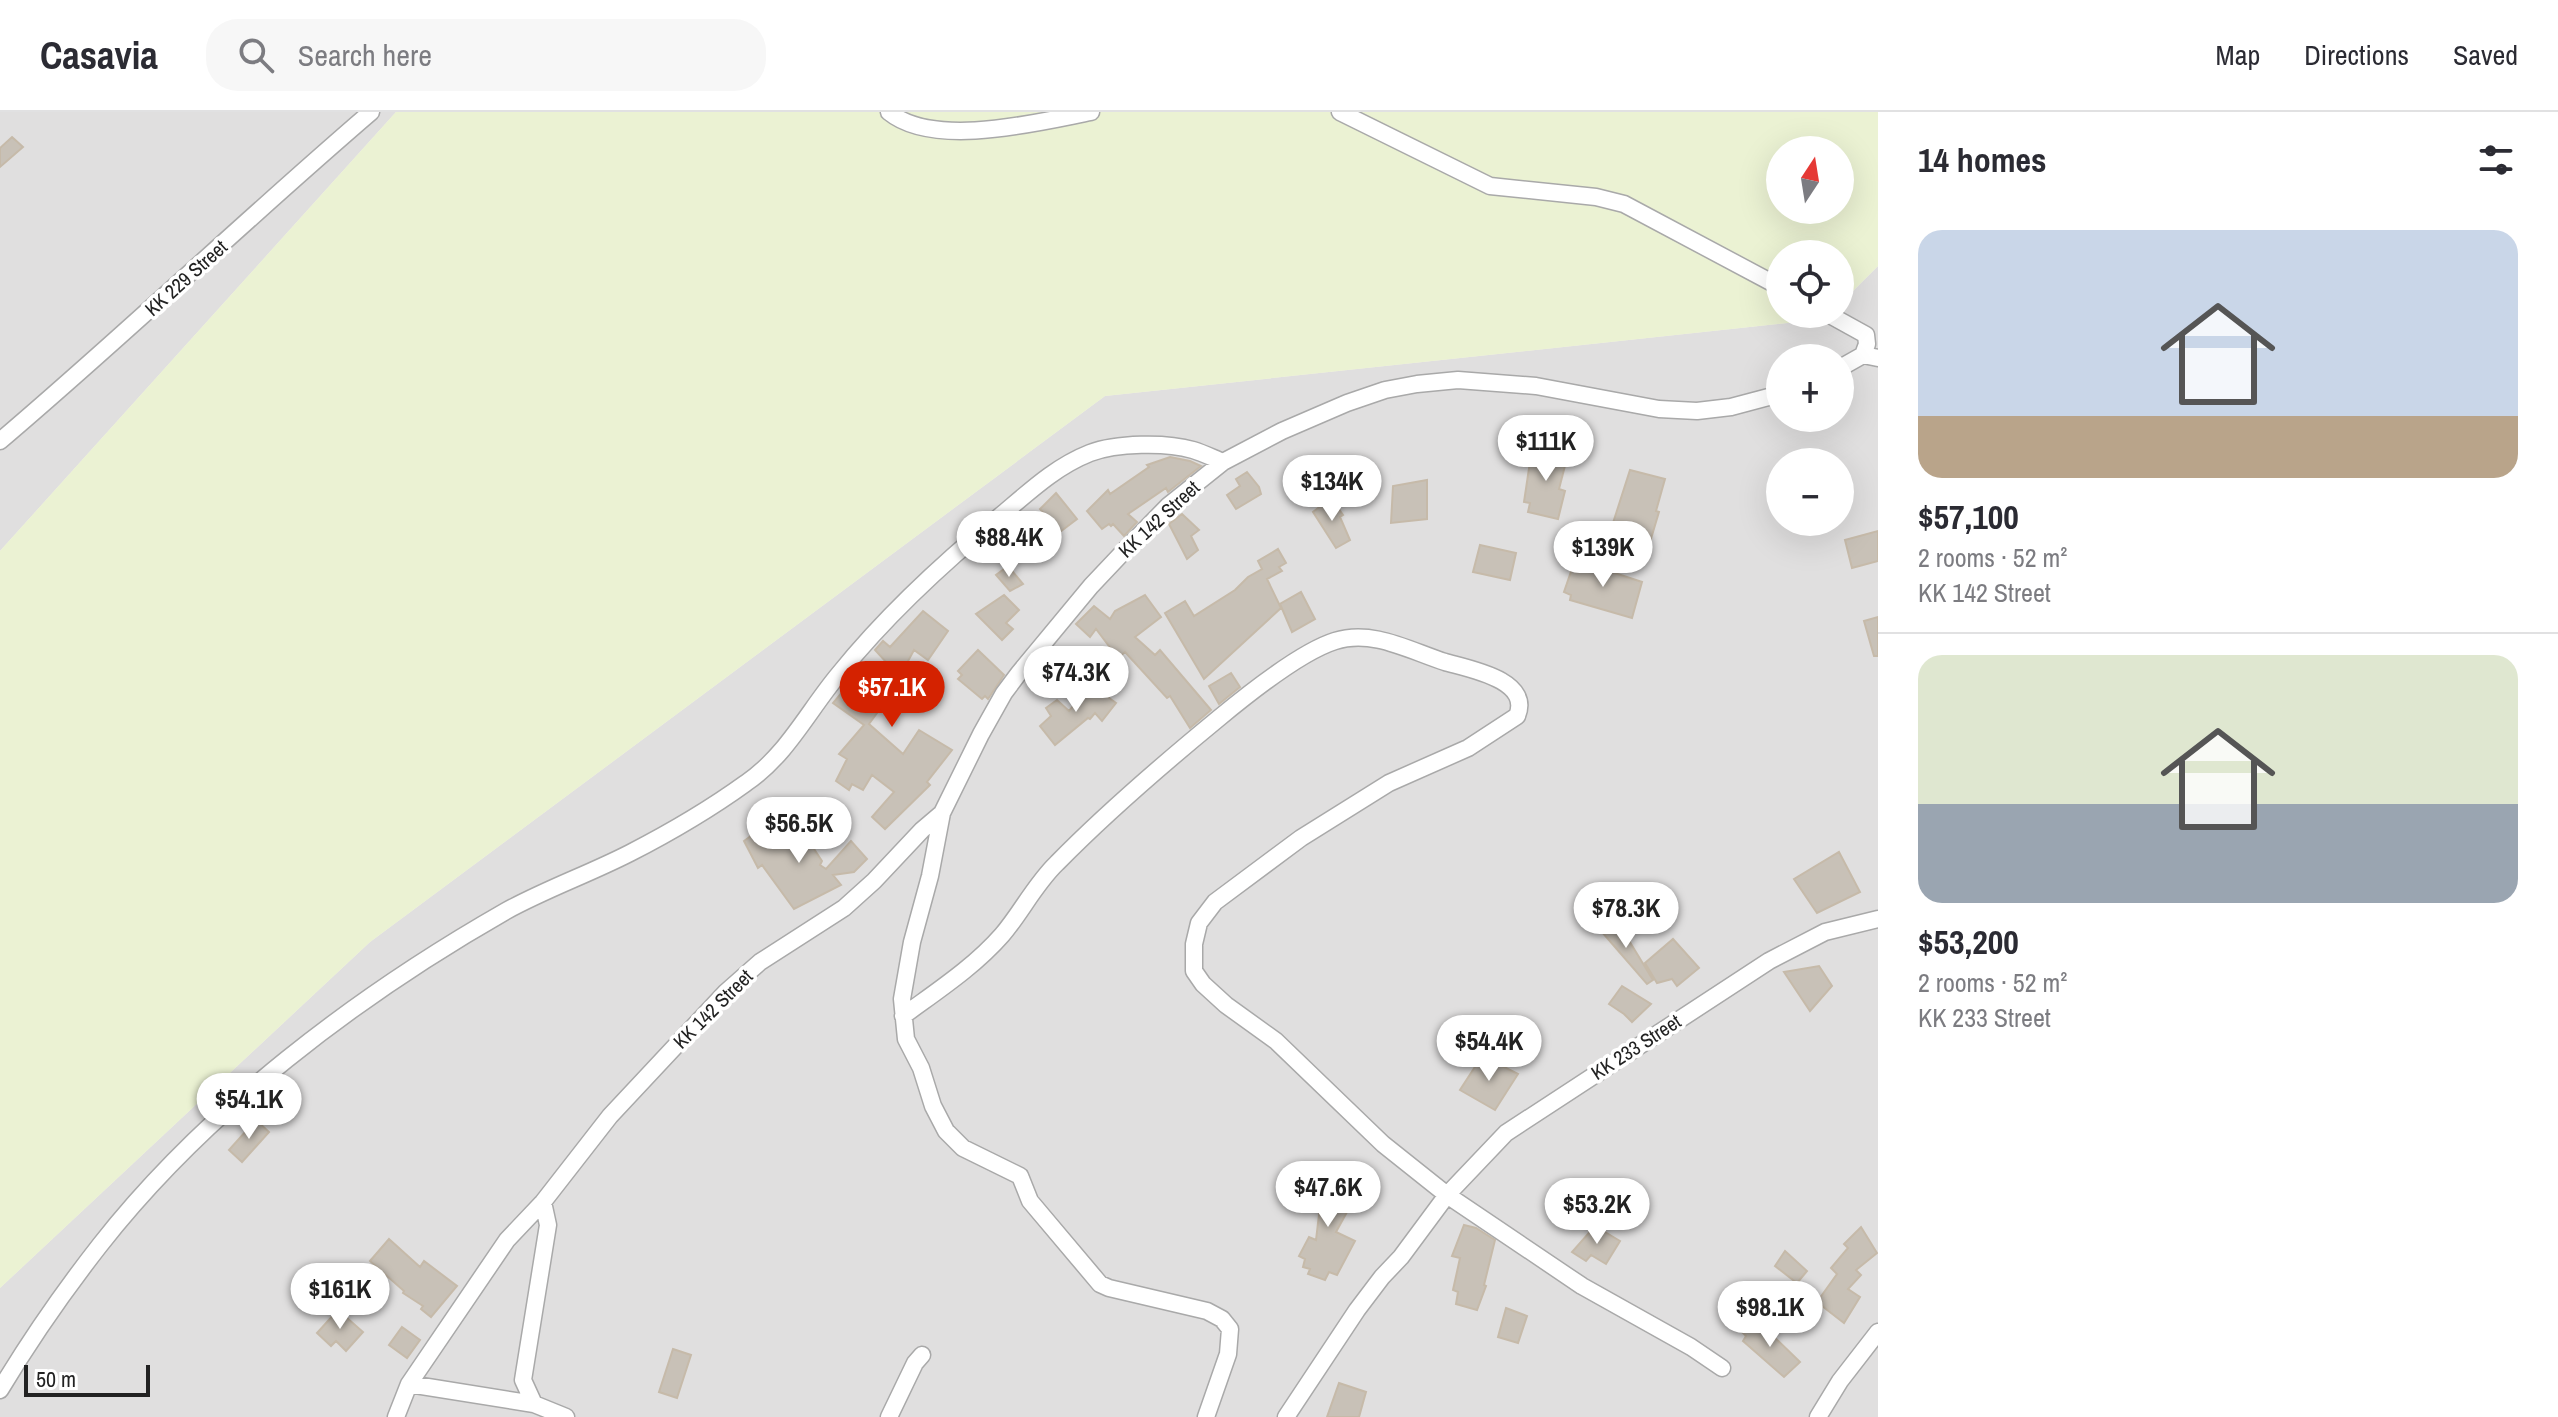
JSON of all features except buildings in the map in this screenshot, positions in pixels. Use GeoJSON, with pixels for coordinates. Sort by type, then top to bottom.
{"type":"FeatureCollection","features":[{"type":"Feature","properties":{"kind":"street","name":"KK 229 Street"},"geometry":{"type":"LineString","coordinates":[[0,441],[97,359],[313,161],[371,112]]}},
{"type":"Feature","properties":{"kind":"street"},"geometry":{"type":"LineString","coordinates":[[889,112],[921,127],[1001,130],[1091,112]]}},
{"type":"Feature","properties":{"kind":"street"},"geometry":{"type":"LineString","coordinates":[[1340,112],[1490,186],[1596,197],[1624,204],[1766,280]]}},
{"type":"Feature","properties":{"kind":"street"},"geometry":{"type":"LineString","coordinates":[[1871,357],[1867,344],[1872,330]]}},
{"type":"Feature","properties":{"kind":"street","name":"KK 142 Street"},"geometry":{"type":"LineString","coordinates":[[396,1417],[409,1384],[507,1240],[543,1202],[610,1116],[726,992],[760,962],[844,908],[942,813],[981,734],[1019,673],[1126,549],[1168,506],[1223,462],[1282,431],[1347,403],[1385,390],[1417,384],[1458,380],[1536,386],[1659,409],[1697,411],[1731,407],[1766,398]]}},
{"type":"Feature","properties":{"kind":"street"},"geometry":{"type":"LineString","coordinates":[[0,1390],[101,1243],[171,1164],[247,1094],[346,1013],[474,930],[512,908],[630,853],[749,782],[783,752],[837,676],[898,605],[1057,468],[1093,452],[1124,446],[1191,449],[1223,462]]}},
{"type":"Feature","properties":{"kind":"street"},"geometry":{"type":"LineString","coordinates":[[903,1016],[973,963],[1001,936],[1053,866],[1141,783],[1245,696],[1311,652],[1336,641],[1367,638],[1417,650],[1498,679],[1513,689],[1520,702],[1517,716],[1468,748],[1389,783],[1301,838],[1215,902],[1199,923],[1194,944],[1194,971],[1226,1005],[1276,1041],[1374,1136],[1447,1195],[1582,1286],[1691,1347],[1722,1368]]}},
{"type":"Feature","properties":{"kind":"street"},"geometry":{"type":"LineString","coordinates":[[942,813],[902,999],[906,1039],[921,1068],[933,1106],[946,1131],[963,1148],[1020,1176],[1030,1201],[1094,1278],[1109,1288],[1207,1311],[1222,1319],[1230,1329],[1228,1354],[1206,1417]]}},
{"type":"Feature","properties":{"kind":"street","name":"KK 233 Street"},"geometry":{"type":"LineString","coordinates":[[1286,1417],[1357,1310],[1447,1195],[1506,1133],[1769,961],[1825,932],[1878,919]]}},
{"type":"Feature","properties":{"kind":"street"},"geometry":{"type":"LineString","coordinates":[[534,1404],[523,1380],[548,1225],[543,1202]]}},
{"type":"Feature","properties":{"kind":"street"},"geometry":{"type":"LineString","coordinates":[[1818,1417],[1840,1381],[1878,1332]]}},
{"type":"Feature","properties":{"kind":"street"},"geometry":{"type":"LineString","coordinates":[[889,1417],[915,1363],[922,1355]]}},
{"type":"Feature","properties":{"kind":"street"},"geometry":{"type":"LineString","coordinates":[[409,1384],[534,1404],[566,1417]]}},
{"type":"Feature","properties":{"kind":"shaded area"},"geometry":{"type":"Polygon","coordinates":[[[0,112],[396,112],[0,551],[0,112]]]}},
{"type":"Feature","properties":{"kind":"shaded area"},"geometry":{"type":"Polygon","coordinates":[[[1878,266],[1878,1417],[0,1417],[0,1288],[370,942],[1105,396],[1766,325],[1766,328],[1854,328],[1854,290],[1878,266]]]}},
{"type":"Feature","properties":{"kind":"green space"},"geometry":{"type":"Polygon","coordinates":[[[396,112],[1878,112],[1878,266],[1854,290],[1854,240],[1766,240],[1766,325],[1105,396],[370,942],[0,1288],[0,551],[396,112]]]}}]}
